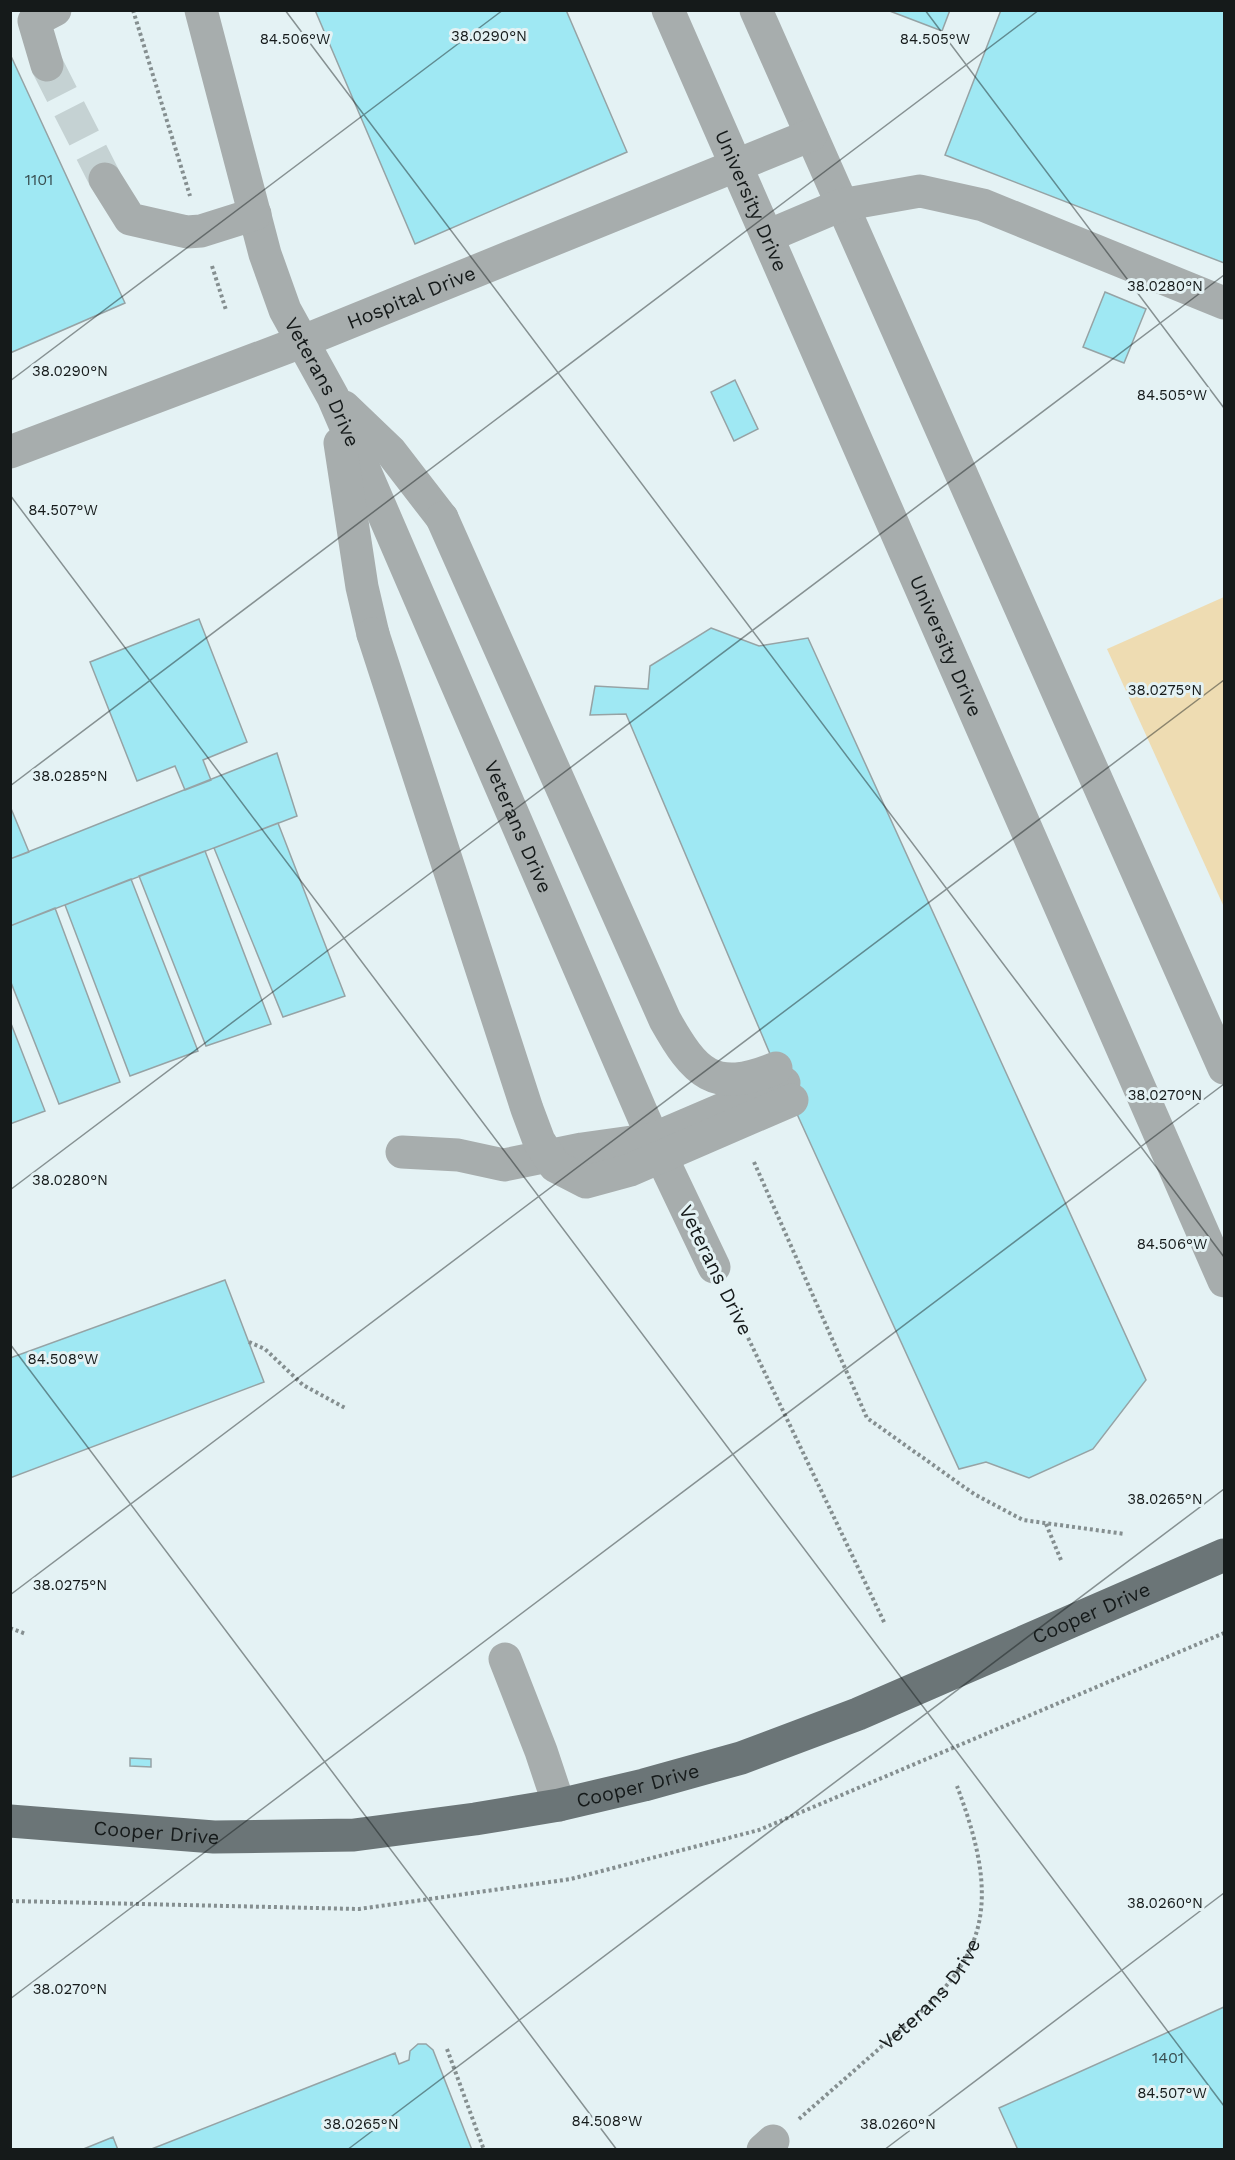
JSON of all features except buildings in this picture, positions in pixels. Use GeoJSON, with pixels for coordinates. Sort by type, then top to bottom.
{"type":"FeatureCollection","features":[{"type":"Feature","properties":{"kind":"main road","name":"Cooper Drive"},"geometry":{"type":"LineString","coordinates":[[10,1821],[214,1837],[354,1835],[559,1805],[644,1785],[741,1758],[837,1722],[1224,1555]]}},
{"type":"Feature","properties":{"kind":"street"},"geometry":{"type":"LineString","coordinates":[[47,65],[34,21],[55,10]]}},
{"type":"Feature","properties":{"kind":"street","name":"Veterans Drive"},"geometry":{"type":"LineString","coordinates":[[201,10],[265,254],[285,310],[333,397],[653,1139],[714,1267]]}},
{"type":"Feature","properties":{"kind":"street","name":"University Drive"},"geometry":{"type":"LineString","coordinates":[[668,10],[1224,1281]]}},
{"type":"Feature","properties":{"kind":"street"},"geometry":{"type":"LineString","coordinates":[[756,10],[1224,1068]]}},
{"type":"Feature","properties":{"kind":"street","name":"Hospital Drive"},"geometry":{"type":"LineString","coordinates":[[10,452],[301,342],[811,135]]}},
{"type":"Feature","properties":{"kind":"street"},"geometry":{"type":"LineString","coordinates":[[105,179],[130,219],[187,232],[201,231],[255,214]]}},
{"type":"Feature","properties":{"kind":"street"},"geometry":{"type":"LineString","coordinates":[[768,236],[842,205],[920,191],[982,205],[1224,303]]}},
{"type":"Feature","properties":{"kind":"street"},"geometry":{"type":"LineString","coordinates":[[333,397],[391,452],[442,518],[665,1020],[684,1053],[700,1071],[734,1080],[752,1078],[784,1084]]}},
{"type":"Feature","properties":{"kind":"street"},"geometry":{"type":"LineString","coordinates":[[333,397],[362,587],[373,634],[527,1109],[539,1141],[555,1166],[586,1182],[630,1170],[784,1084]]}},
{"type":"Feature","properties":{"kind":"street"},"geometry":{"type":"LineString","coordinates":[[402,1152],[458,1155],[504,1165],[530,1158],[653,1139],[784,1084]]}},
{"type":"Feature","properties":{"kind":"street"},"geometry":{"type":"LineString","coordinates":[[505,1659],[541,1751],[559,1805]]}},
{"type":"Feature","properties":{"kind":"path"},"geometry":{"type":"LineString","coordinates":[[133,10],[226,310]]}},
{"type":"Feature","properties":{"kind":"path"},"geometry":{"type":"LineString","coordinates":[[754,1162],[867,1418],[974,1494],[1023,1520],[1125,1534]]}},
{"type":"Feature","properties":{"kind":"path","name":"Veterans Drive"},"geometry":{"type":"LineString","coordinates":[[714,1267],[885,1624]]}},
{"type":"Feature","properties":{"kind":"path"},"geometry":{"type":"LineString","coordinates":[[249,1342],[265,1349],[303,1385],[347,1409]]}},
{"type":"Feature","properties":{"kind":"path"},"geometry":{"type":"LineString","coordinates":[[1045,1523],[1060,1560]]}},
{"type":"Feature","properties":{"kind":"path"},"geometry":{"type":"LineString","coordinates":[[10,1628],[26,1634]]}},
{"type":"Feature","properties":{"kind":"path","name":"Veterans Drive"},"geometry":{"type":"LineString","coordinates":[[768,2145],[930,2004],[960,1970],[976,1936],[981,1879],[971,1825],[957,1786]]}},
{"type":"Feature","properties":{"kind":"path"},"geometry":{"type":"LineString","coordinates":[[447,2049],[484,2150]]}},
{"type":"Feature","properties":{"kind":"shaded area"},"geometry":{"type":"Polygon","coordinates":[[[1224,597],[1224,907],[1107,649],[1224,597]]]}},
{"type":"Feature","properties":{"kind":"tunnel"},"geometry":{"type":"LineString","coordinates":[[47,65],[105,179]]}}]}
